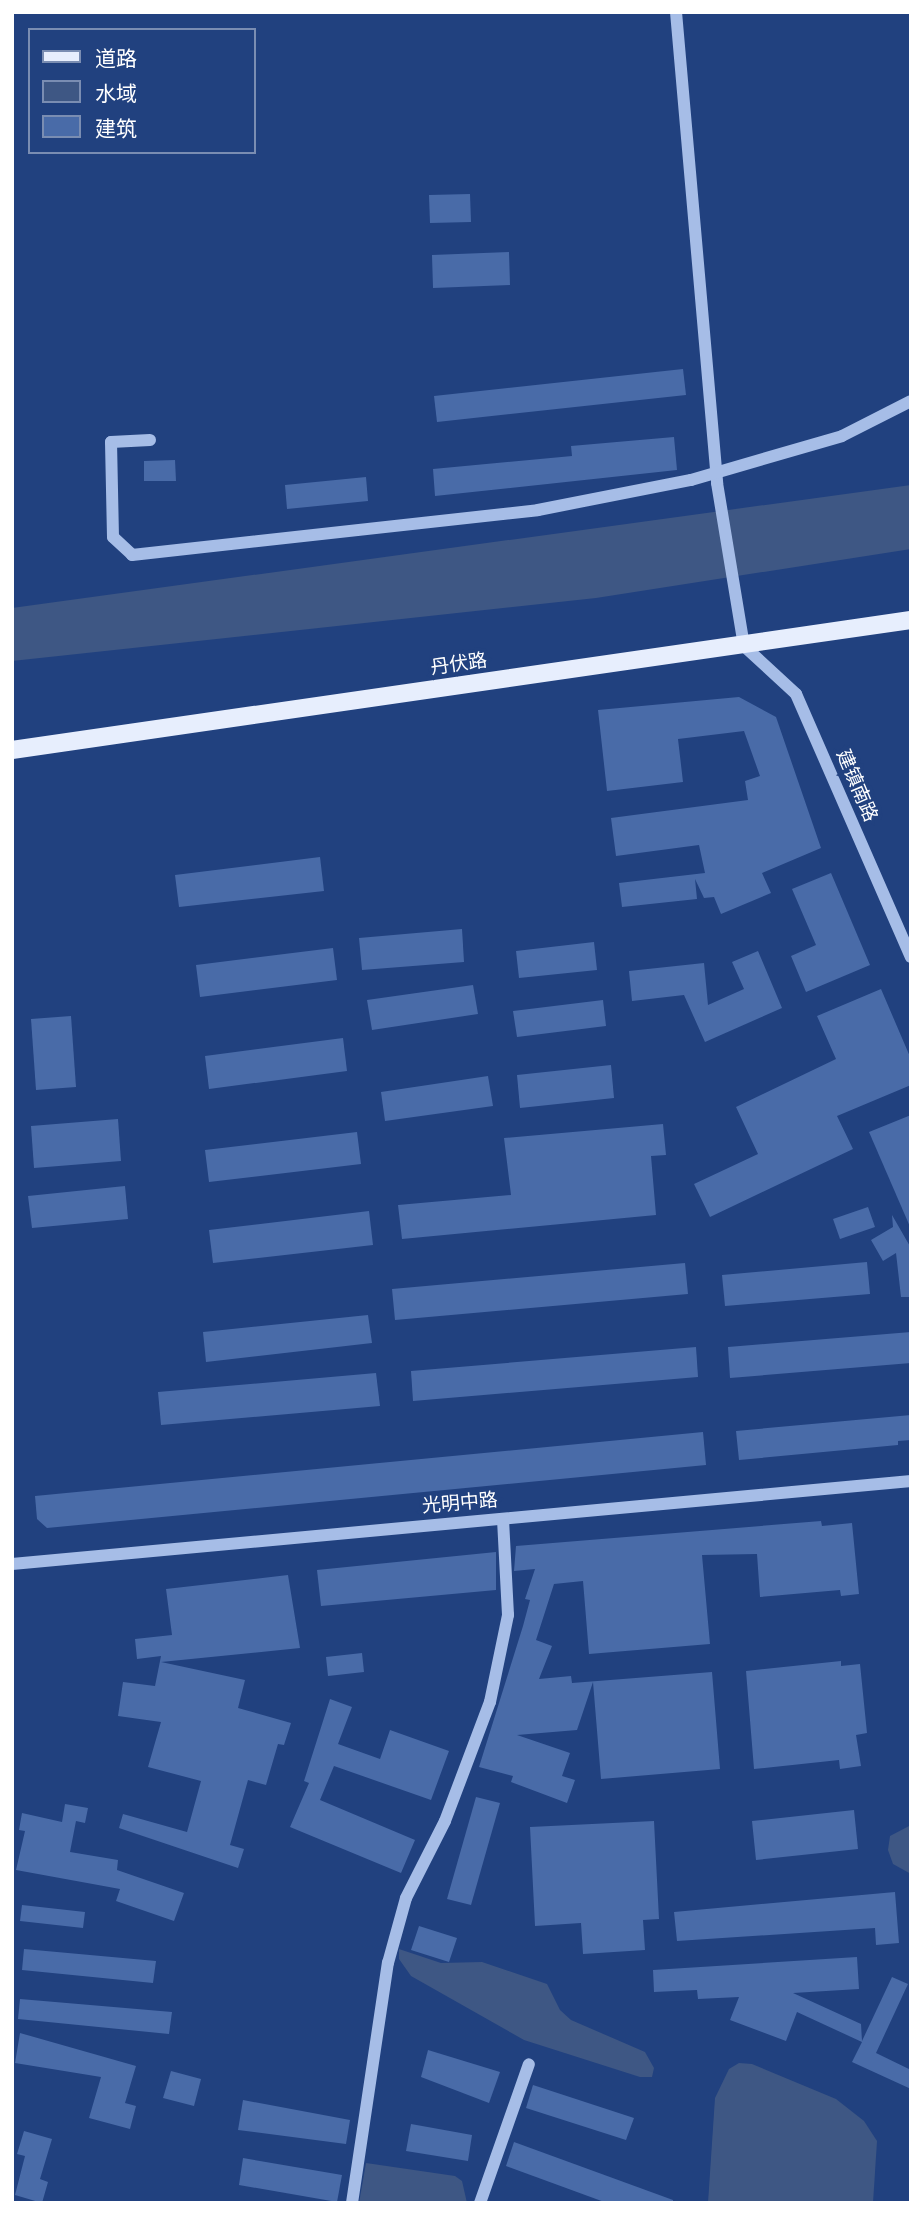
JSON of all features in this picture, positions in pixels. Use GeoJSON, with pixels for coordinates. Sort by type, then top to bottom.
{"type":"FeatureCollection","features":[{"type":"Feature","properties":{"kind":"main road","name":"丹伏路"},"geometry":{"type":"LineString","coordinates":[[12,750],[911,620]]}},
{"type":"Feature","properties":{"kind":"street"},"geometry":{"type":"LineString","coordinates":[[676,12],[718,491],[744,646]]}},
{"type":"Feature","properties":{"kind":"street"},"geometry":{"type":"LineString","coordinates":[[150,440],[111,442],[113,537],[132,555],[538,510],[691,480],[842,436],[911,401]]}},
{"type":"Feature","properties":{"kind":"street","name":"建镇南路"},"geometry":{"type":"LineString","coordinates":[[744,646],[796,694],[911,957]]}},
{"type":"Feature","properties":{"kind":"street","name":"光明中路"},"geometry":{"type":"LineString","coordinates":[[12,1564],[911,1481]]}},
{"type":"Feature","properties":{"kind":"street"},"geometry":{"type":"LineString","coordinates":[[352,2203],[388,1963],[406,1898],[445,1821],[490,1702],[508,1615],[503,1519]]}},
{"type":"Feature","properties":{"kind":"street"},"geometry":{"type":"LineString","coordinates":[[480,2203],[529,2064]]}},
{"type":"Feature","properties":{"kind":"water"},"geometry":{"type":"Polygon","coordinates":[[[911,485],[911,549],[596,598],[12,661],[12,608],[911,485]]]}},
{"type":"Feature","properties":{"kind":"water"},"geometry":{"type":"Polygon","coordinates":[[[911,1825],[911,1874],[893,1864],[888,1850],[890,1836],[911,1825]]]}},
{"type":"Feature","properties":{"kind":"water"},"geometry":{"type":"Polygon","coordinates":[[[399,1949],[441,1963],[482,1962],[547,1984],[560,2010],[571,2020],[645,2052],[654,2068],[652,2077],[640,2077],[524,2040],[411,1976],[399,1959],[399,1949]]]}},
{"type":"Feature","properties":{"kind":"water"},"geometry":{"type":"Polygon","coordinates":[[[739,2063],[752,2064],[836,2099],[864,2121],[877,2141],[873,2203],[708,2203],[715,2098],[729,2069],[739,2063]]]}},
{"type":"Feature","properties":{"kind":"water"},"geometry":{"type":"Polygon","coordinates":[[[366,2163],[455,2176],[462,2181],[467,2203],[359,2203],[366,2163]]]}},
{"type":"Feature","properties":{"kind":"building"},"geometry":{"type":"Polygon","coordinates":[[[470,194],[471,222],[430,223],[429,195],[470,194]]]}},
{"type":"Feature","properties":{"kind":"building"},"geometry":{"type":"Polygon","coordinates":[[[509,252],[510,285],[433,288],[432,255],[509,252]]]}},
{"type":"Feature","properties":{"kind":"building"},"geometry":{"type":"Polygon","coordinates":[[[683,369],[686,395],[437,422],[434,396],[683,369]]]}},
{"type":"Feature","properties":{"kind":"building"},"geometry":{"type":"Polygon","coordinates":[[[674,437],[677,470],[435,496],[433,469],[572,456],[571,446],[674,437]]]}},
{"type":"Feature","properties":{"kind":"building"},"geometry":{"type":"Polygon","coordinates":[[[175,460],[176,481],[144,481],[144,461],[175,460]]]}},
{"type":"Feature","properties":{"kind":"building"},"geometry":{"type":"Polygon","coordinates":[[[366,477],[368,501],[287,509],[285,485],[366,477]]]}},
{"type":"Feature","properties":{"kind":"building"},"geometry":{"type":"Polygon","coordinates":[[[739,697],[776,717],[821,848],[762,873],[771,893],[721,914],[714,897],[704,898],[695,879],[697,899],[622,907],[619,883],[705,873],[699,845],[616,856],[611,818],[748,800],[745,781],[760,776],[744,731],[678,739],[683,782],[607,791],[598,710],[739,697]]]}},
{"type":"Feature","properties":{"kind":"building"},"geometry":{"type":"Polygon","coordinates":[[[320,857],[324,891],[179,907],[175,875],[320,857]]]}},
{"type":"Feature","properties":{"kind":"building"},"geometry":{"type":"Polygon","coordinates":[[[831,873],[870,965],[806,992],[791,956],[816,945],[792,889],[831,873]]]}},
{"type":"Feature","properties":{"kind":"building"},"geometry":{"type":"Polygon","coordinates":[[[462,929],[464,962],[362,970],[359,938],[462,929]]]}},
{"type":"Feature","properties":{"kind":"building"},"geometry":{"type":"Polygon","coordinates":[[[594,942],[597,970],[519,978],[516,951],[594,942]]]}},
{"type":"Feature","properties":{"kind":"building"},"geometry":{"type":"Polygon","coordinates":[[[333,948],[337,980],[200,997],[196,965],[333,948]]]}},
{"type":"Feature","properties":{"kind":"building"},"geometry":{"type":"Polygon","coordinates":[[[758,951],[782,1008],[705,1042],[684,995],[632,1001],[629,971],[704,963],[708,1005],[744,989],[732,962],[758,951]]]}},
{"type":"Feature","properties":{"kind":"building"},"geometry":{"type":"Polygon","coordinates":[[[473,985],[478,1014],[372,1030],[367,1000],[473,985]]]}},
{"type":"Feature","properties":{"kind":"building"},"geometry":{"type":"Polygon","coordinates":[[[881,989],[911,1059],[911,1085],[837,1116],[853,1149],[710,1217],[694,1184],[758,1154],[736,1107],[836,1059],[817,1016],[881,989]]]}},
{"type":"Feature","properties":{"kind":"building"},"geometry":{"type":"Polygon","coordinates":[[[603,1000],[606,1026],[517,1037],[513,1011],[603,1000]]]}},
{"type":"Feature","properties":{"kind":"building"},"geometry":{"type":"Polygon","coordinates":[[[71,1016],[76,1087],[36,1090],[31,1019],[71,1016]]]}},
{"type":"Feature","properties":{"kind":"building"},"geometry":{"type":"Polygon","coordinates":[[[343,1038],[347,1071],[209,1089],[205,1056],[343,1038]]]}},
{"type":"Feature","properties":{"kind":"building"},"geometry":{"type":"Polygon","coordinates":[[[611,1065],[614,1098],[520,1108],[517,1075],[611,1065]]]}},
{"type":"Feature","properties":{"kind":"building"},"geometry":{"type":"Polygon","coordinates":[[[488,1076],[493,1106],[385,1121],[381,1092],[488,1076]]]}},
{"type":"Feature","properties":{"kind":"building"},"geometry":{"type":"Polygon","coordinates":[[[911,1115],[911,1229],[869,1132],[911,1115]]]}},
{"type":"Feature","properties":{"kind":"building"},"geometry":{"type":"Polygon","coordinates":[[[118,1119],[121,1161],[34,1168],[31,1126],[118,1119]]]}},
{"type":"Feature","properties":{"kind":"building"},"geometry":{"type":"Polygon","coordinates":[[[663,1124],[666,1155],[651,1156],[656,1215],[402,1239],[398,1205],[511,1195],[504,1138],[663,1124]]]}},
{"type":"Feature","properties":{"kind":"building"},"geometry":{"type":"Polygon","coordinates":[[[357,1132],[361,1164],[209,1182],[205,1150],[357,1132]]]}},
{"type":"Feature","properties":{"kind":"building"},"geometry":{"type":"Polygon","coordinates":[[[125,1186],[128,1219],[32,1228],[28,1196],[125,1186]]]}},
{"type":"Feature","properties":{"kind":"building"},"geometry":{"type":"Polygon","coordinates":[[[868,1207],[875,1227],[840,1239],[833,1219],[868,1207]]]}},
{"type":"Feature","properties":{"kind":"building"},"geometry":{"type":"Polygon","coordinates":[[[369,1211],[373,1245],[213,1263],[209,1230],[369,1211]]]}},
{"type":"Feature","properties":{"kind":"building"},"geometry":{"type":"Polygon","coordinates":[[[892,1215],[911,1248],[911,1297],[901,1297],[896,1253],[883,1261],[871,1240],[893,1227],[892,1215]]]}},
{"type":"Feature","properties":{"kind":"building"},"geometry":{"type":"Polygon","coordinates":[[[867,1262],[870,1294],[725,1306],[722,1275],[867,1262]]]}},
{"type":"Feature","properties":{"kind":"building"},"geometry":{"type":"Polygon","coordinates":[[[685,1263],[688,1294],[395,1320],[392,1289],[685,1263]]]}},
{"type":"Feature","properties":{"kind":"building"},"geometry":{"type":"Polygon","coordinates":[[[368,1315],[372,1343],[206,1362],[203,1332],[368,1315]]]}},
{"type":"Feature","properties":{"kind":"building"},"geometry":{"type":"Polygon","coordinates":[[[911,1332],[911,1363],[730,1378],[728,1347],[911,1332]]]}},
{"type":"Feature","properties":{"kind":"building"},"geometry":{"type":"Polygon","coordinates":[[[696,1347],[698,1377],[413,1401],[411,1371],[696,1347]]]}},
{"type":"Feature","properties":{"kind":"building"},"geometry":{"type":"Polygon","coordinates":[[[376,1373],[380,1406],[161,1425],[158,1392],[376,1373]]]}},
{"type":"Feature","properties":{"kind":"building"},"geometry":{"type":"Polygon","coordinates":[[[911,1415],[911,1440],[898,1441],[898,1445],[739,1460],[736,1431],[911,1415]]]}},
{"type":"Feature","properties":{"kind":"building"},"geometry":{"type":"Polygon","coordinates":[[[703,1432],[706,1465],[47,1528],[37,1519],[35,1496],[703,1432]]]}},
{"type":"Feature","properties":{"kind":"building"},"geometry":{"type":"Polygon","coordinates":[[[821,1521],[822,1526],[852,1523],[859,1594],[841,1596],[840,1590],[760,1597],[757,1554],[702,1555],[710,1644],[589,1654],[583,1581],[554,1584],[536,1640],[552,1646],[539,1679],[571,1676],[572,1683],[712,1672],[720,1769],[601,1779],[593,1682],[577,1730],[517,1735],[570,1753],[562,1776],[575,1780],[567,1803],[511,1782],[513,1776],[479,1767],[530,1600],[525,1599],[535,1569],[514,1571],[516,1546],[821,1521]]]}},
{"type":"Feature","properties":{"kind":"building"},"geometry":{"type":"Polygon","coordinates":[[[496,1552],[496,1590],[321,1606],[317,1570],[496,1552]]]}},
{"type":"Feature","properties":{"kind":"building"},"geometry":{"type":"Polygon","coordinates":[[[288,1575],[300,1648],[161,1662],[245,1680],[238,1708],[291,1723],[284,1745],[278,1744],[266,1785],[248,1780],[230,1845],[244,1849],[238,1868],[119,1828],[123,1814],[187,1832],[201,1781],[148,1767],[161,1722],[118,1716],[123,1682],[155,1686],[161,1656],[137,1659],[135,1639],[172,1635],[166,1589],[288,1575]]]}},
{"type":"Feature","properties":{"kind":"building"},"geometry":{"type":"Polygon","coordinates":[[[362,1653],[364,1672],[328,1676],[326,1657],[362,1653]]]}},
{"type":"Feature","properties":{"kind":"building"},"geometry":{"type":"Polygon","coordinates":[[[841,1661],[841,1666],[860,1664],[867,1733],[856,1735],[861,1766],[840,1769],[839,1760],[754,1769],[746,1671],[841,1661]]]}},
{"type":"Feature","properties":{"kind":"building"},"geometry":{"type":"Polygon","coordinates":[[[330,1699],[352,1707],[338,1744],[380,1759],[390,1730],[449,1751],[431,1800],[334,1766],[320,1800],[415,1840],[401,1873],[290,1827],[309,1783],[304,1781],[330,1699]]]}},
{"type":"Feature","properties":{"kind":"building"},"geometry":{"type":"Polygon","coordinates":[[[476,1797],[500,1803],[471,1905],[447,1899],[476,1797]]]}},
{"type":"Feature","properties":{"kind":"building"},"geometry":{"type":"Polygon","coordinates":[[[65,1804],[88,1808],[85,1823],[76,1821],[70,1852],[118,1860],[117,1870],[184,1893],[174,1921],[116,1901],[120,1889],[16,1870],[25,1831],[19,1830],[22,1813],[62,1822],[65,1804]]]}},
{"type":"Feature","properties":{"kind":"building"},"geometry":{"type":"Polygon","coordinates":[[[854,1810],[858,1849],[756,1860],[752,1821],[854,1810]]]}},
{"type":"Feature","properties":{"kind":"building"},"geometry":{"type":"Polygon","coordinates":[[[654,1821],[659,1919],[643,1920],[645,1950],[583,1954],[581,1923],[535,1926],[530,1827],[654,1821]]]}},
{"type":"Feature","properties":{"kind":"building"},"geometry":{"type":"Polygon","coordinates":[[[895,1892],[899,1943],[876,1945],[875,1928],[677,1941],[674,1912],[895,1892]]]}},
{"type":"Feature","properties":{"kind":"building"},"geometry":{"type":"Polygon","coordinates":[[[22,1905],[85,1912],[83,1928],[20,1921],[22,1905]]]}},
{"type":"Feature","properties":{"kind":"building"},"geometry":{"type":"Polygon","coordinates":[[[419,1926],[457,1938],[449,1962],[411,1950],[419,1926]]]}},
{"type":"Feature","properties":{"kind":"building"},"geometry":{"type":"Polygon","coordinates":[[[24,1949],[156,1961],[153,1983],[22,1970],[24,1949]]]}},
{"type":"Feature","properties":{"kind":"building"},"geometry":{"type":"Polygon","coordinates":[[[857,1957],[859,1989],[793,1993],[861,2024],[862,2041],[892,1977],[908,1984],[876,2053],[911,2070],[911,2089],[852,2062],[862,2042],[797,2012],[786,2041],[730,2020],[739,1997],[698,1999],[697,1990],[654,1992],[653,1970],[857,1957]]]}},
{"type":"Feature","properties":{"kind":"building"},"geometry":{"type":"Polygon","coordinates":[[[20,1999],[172,2012],[169,2034],[18,2019],[20,1999]]]}},
{"type":"Feature","properties":{"kind":"building"},"geometry":{"type":"Polygon","coordinates":[[[20,2033],[136,2066],[125,2103],[136,2106],[130,2129],[89,2118],[101,2077],[15,2063],[20,2033]]]}},
{"type":"Feature","properties":{"kind":"building"},"geometry":{"type":"Polygon","coordinates":[[[428,2050],[500,2072],[489,2103],[421,2077],[428,2050]]]}},
{"type":"Feature","properties":{"kind":"building"},"geometry":{"type":"Polygon","coordinates":[[[171,2071],[201,2079],[194,2106],[163,2098],[171,2071]]]}},
{"type":"Feature","properties":{"kind":"building"},"geometry":{"type":"Polygon","coordinates":[[[533,2085],[634,2118],[626,2140],[526,2108],[533,2085]]]}},
{"type":"Feature","properties":{"kind":"building"},"geometry":{"type":"Polygon","coordinates":[[[243,2100],[350,2120],[346,2144],[238,2130],[243,2100]]]}},
{"type":"Feature","properties":{"kind":"building"},"geometry":{"type":"Polygon","coordinates":[[[411,2124],[472,2135],[468,2161],[406,2151],[411,2124]]]}},
{"type":"Feature","properties":{"kind":"building"},"geometry":{"type":"Polygon","coordinates":[[[24,2131],[52,2139],[40,2179],[48,2182],[42,2203],[15,2195],[25,2156],[17,2154],[24,2131]]]}},
{"type":"Feature","properties":{"kind":"building"},"geometry":{"type":"Polygon","coordinates":[[[514,2142],[673,2200],[673,2203],[607,2203],[506,2166],[514,2142]]]}},
{"type":"Feature","properties":{"kind":"building"},"geometry":{"type":"Polygon","coordinates":[[[243,2158],[342,2175],[337,2202],[239,2185],[243,2158]]]}}]}
